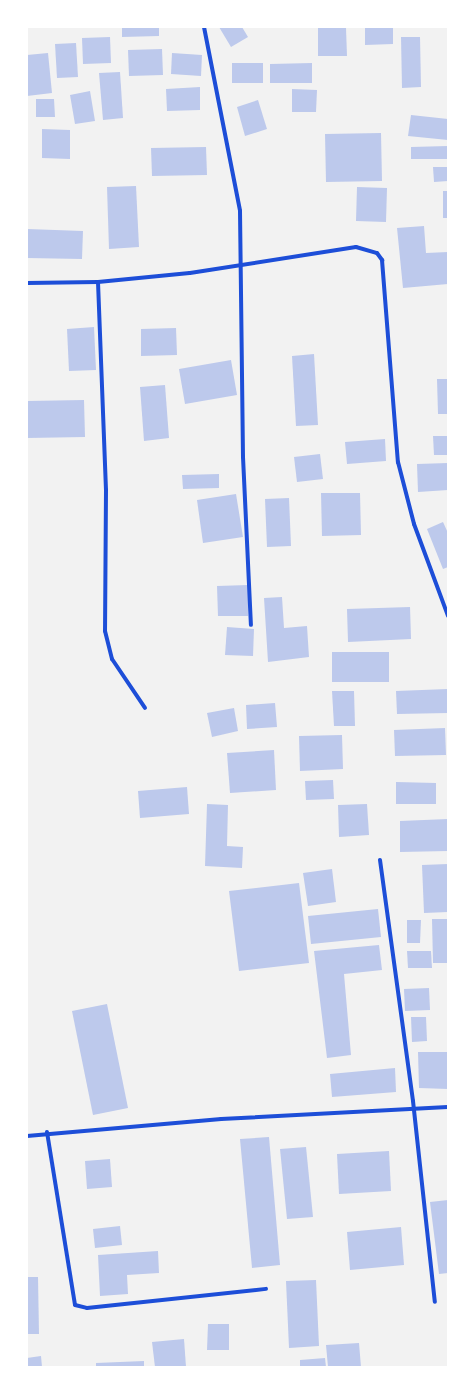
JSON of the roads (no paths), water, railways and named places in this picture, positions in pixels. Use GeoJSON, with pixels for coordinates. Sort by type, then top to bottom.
{"type":"FeatureCollection","features":[{"type":"Feature","properties":{"kind":"street"},"geometry":{"type":"LineString","coordinates":[[204,27],[236,188],[242,264],[243,457],[251,625]]}},
{"type":"Feature","properties":{"kind":"street"},"geometry":{"type":"LineString","coordinates":[[27,283],[98,282],[242,264],[356,247],[370,249],[382,260],[398,462],[414,524],[448,616]]}},
{"type":"Feature","properties":{"kind":"street"},"geometry":{"type":"LineString","coordinates":[[98,282],[106,490],[105,631],[112,659],[145,708]]}},
{"type":"Feature","properties":{"kind":"street"},"geometry":{"type":"LineString","coordinates":[[380,860],[414,1109],[434,1302]]}},
{"type":"Feature","properties":{"kind":"street"},"geometry":{"type":"LineString","coordinates":[[27,1136],[47,1132],[448,1107]]}},
{"type":"Feature","properties":{"kind":"street"},"geometry":{"type":"LineString","coordinates":[[47,1132],[75,1305],[86,1308],[266,1289]]}}]}
